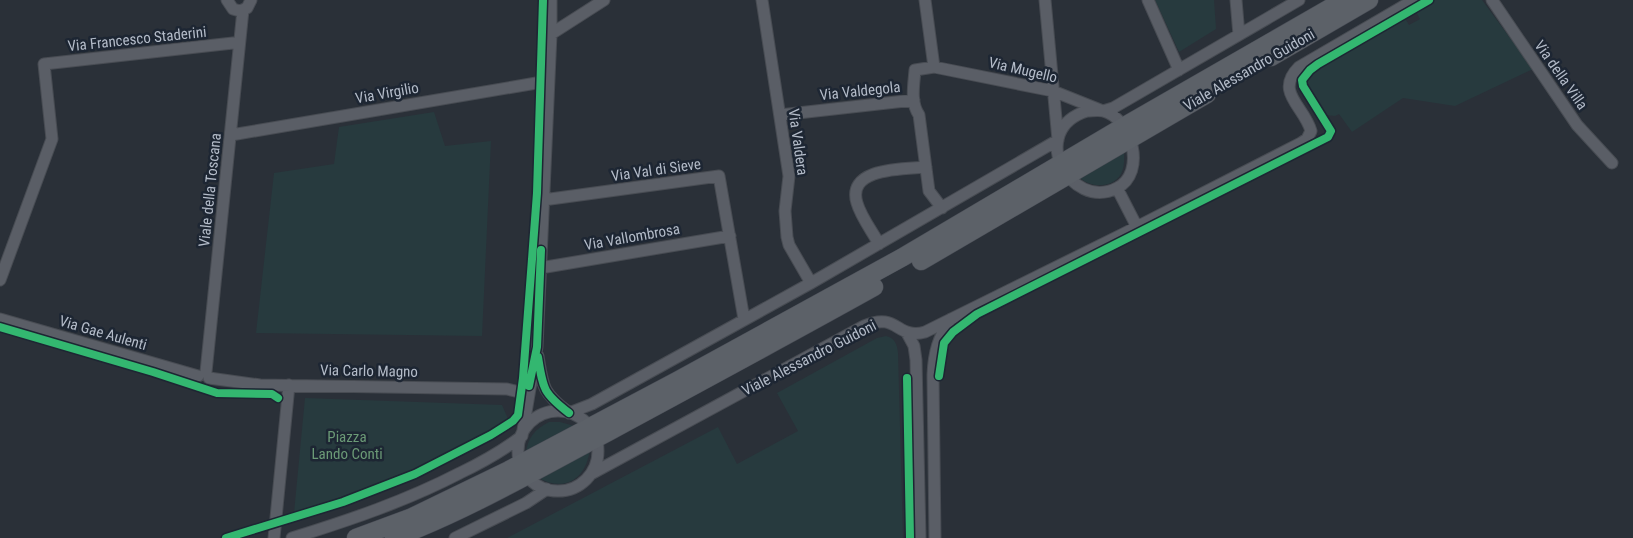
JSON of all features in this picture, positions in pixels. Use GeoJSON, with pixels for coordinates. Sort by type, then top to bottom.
{"type":"FeatureCollection","features":[{"type":"Feature","properties":{"kind":"main road","name":"Viale Alessandro Guidoni"},"geometry":{"type":"LineString","coordinates":[[394,538],[418,529],[593,432],[779,340],[963,237],[1064,170],[1344,0]]}},
{"type":"Feature","properties":{"kind":"main road","name":"Viale Alessandro Guidoni"},"geometry":{"type":"LineString","coordinates":[[1126,133],[1369,0]]}},
{"type":"Feature","properties":{"kind":"main road","name":"Viale Alessandro Guidoni"},"geometry":{"type":"LineString","coordinates":[[356,538],[410,518],[524,470]]}},
{"type":"Feature","properties":{"kind":"street"},"geometry":{"type":"LineString","coordinates":[[227,0],[230,7],[240,11],[249,5],[251,0]]}},
{"type":"Feature","properties":{"kind":"street"},"geometry":{"type":"LineString","coordinates":[[547,489],[538,485],[524,470],[519,450],[537,348],[551,0]]}},
{"type":"Feature","properties":{"kind":"street"},"geometry":{"type":"LineString","coordinates":[[551,34],[604,0]]}},
{"type":"Feature","properties":{"kind":"street","name":"Via Valdera"},"geometry":{"type":"LineString","coordinates":[[762,0],[789,176],[786,211],[787,237],[789,245],[811,283]]}},
{"type":"Feature","properties":{"kind":"street"},"geometry":{"type":"LineString","coordinates":[[925,0],[934,67],[915,70],[914,100],[915,110],[919,115],[929,191],[942,208]]}},
{"type":"Feature","properties":{"kind":"street"},"geometry":{"type":"LineString","coordinates":[[569,413],[592,404],[811,283],[1058,140],[1070,118],[1087,111],[1103,112],[1116,119],[1126,133],[1133,153],[1132,167],[1127,180],[1117,188],[1105,192],[1089,190],[1074,182],[1064,170],[1057,154],[1058,140],[1045,0]]}},
{"type":"Feature","properties":{"kind":"street"},"geometry":{"type":"LineString","coordinates":[[1148,0],[1179,70]]}},
{"type":"Feature","properties":{"kind":"street"},"geometry":{"type":"LineString","coordinates":[[1236,0],[1239,35]]}},
{"type":"Feature","properties":{"kind":"street"},"geometry":{"type":"LineString","coordinates":[[1103,112],[1299,0]]}},
{"type":"Feature","properties":{"kind":"street","name":"Viale Alessandro Guidoni"},"geometry":{"type":"LineString","coordinates":[[547,489],[562,491],[573,488],[591,474],[868,324],[877,321],[888,321],[907,333],[925,332],[1137,227],[1307,139],[1311,131],[1309,125],[1289,90],[1289,83],[1294,73],[1299,67],[1414,0]]}},
{"type":"Feature","properties":{"kind":"street","name":"Via della Villa"},"geometry":{"type":"LineString","coordinates":[[1492,0],[1577,125],[1612,163]]}},
{"type":"Feature","properties":{"kind":"street","name":"Viale della Toscana"},"geometry":{"type":"LineString","coordinates":[[204,375],[233,43],[240,11]]}},
{"type":"Feature","properties":{"kind":"street","name":"Viale della Toscana"},"geometry":{"type":"LineString","coordinates":[[204,375],[230,134],[240,11]]}},
{"type":"Feature","properties":{"kind":"street","name":"Via Francesco Staderini"},"geometry":{"type":"LineString","coordinates":[[0,280],[52,139],[44,64],[233,43]]}},
{"type":"Feature","properties":{"kind":"street","name":"Via Mugello"},"geometry":{"type":"LineString","coordinates":[[934,67],[1053,94],[1103,112]]}},
{"type":"Feature","properties":{"kind":"street","name":"Via Virgilio"},"geometry":{"type":"LineString","coordinates":[[230,134],[548,81]]}},
{"type":"Feature","properties":{"kind":"street","name":"Via Valdegola"},"geometry":{"type":"LineString","coordinates":[[780,116],[914,100]]}},
{"type":"Feature","properties":{"kind":"street"},"geometry":{"type":"LineString","coordinates":[[879,244],[857,204],[856,194],[860,183],[874,173],[926,167]]}},
{"type":"Feature","properties":{"kind":"street","name":"Via Val di Sieve"},"geometry":{"type":"LineString","coordinates":[[543,200],[719,176],[744,319]]}},
{"type":"Feature","properties":{"kind":"street"},"geometry":{"type":"LineString","coordinates":[[1117,188],[1137,227]]}},
{"type":"Feature","properties":{"kind":"street","name":"Via Vallombrosa"},"geometry":{"type":"LineString","coordinates":[[540,268],[730,236]]}},
{"type":"Feature","properties":{"kind":"street"},"geometry":{"type":"LineString","coordinates":[[935,538],[933,365],[936,346],[952,318]]}},
{"type":"Feature","properties":{"kind":"street","name":"Via Gae Aulenti"},"geometry":{"type":"LineString","coordinates":[[0,319],[204,375]]}},
{"type":"Feature","properties":{"kind":"street"},"geometry":{"type":"LineString","coordinates":[[907,333],[914,346],[916,360],[920,538]]}},
{"type":"Feature","properties":{"kind":"street"},"geometry":{"type":"LineString","coordinates":[[537,348],[542,384],[545,391],[569,413]]}},
{"type":"Feature","properties":{"kind":"street","name":"Via Carlo Magno"},"geometry":{"type":"LineString","coordinates":[[204,375],[260,385],[507,389],[528,394]]}},
{"type":"Feature","properties":{"kind":"street"},"geometry":{"type":"LineString","coordinates":[[274,538],[289,385]]}},
{"type":"Feature","properties":{"kind":"street"},"geometry":{"type":"LineString","coordinates":[[292,538],[348,520],[421,492],[500,453],[522,436],[529,424],[541,415],[555,411],[569,413],[581,418],[593,432],[598,453],[595,467],[591,474]]}},
{"type":"Feature","properties":{"kind":"street"},"geometry":{"type":"LineString","coordinates":[[455,538],[526,503],[547,489]]}},
{"type":"Feature","properties":{"kind":"green space"},"geometry":{"type":"Polygon","coordinates":[[[1155,0],[1214,0],[1216,29],[1179,52],[1155,0]]]}},
{"type":"Feature","properties":{"kind":"green space"},"geometry":{"type":"Polygon","coordinates":[[[1428,0],[1482,0],[1533,69],[1455,106],[1403,98],[1352,132],[1339,114],[1335,116],[1326,115],[1306,83],[1310,74],[1323,63],[1403,15],[1409,25],[1420,19],[1414,8],[1428,0]]]}},
{"type":"Feature","properties":{"kind":"green space"},"geometry":{"type":"Polygon","coordinates":[[[434,112],[445,146],[491,141],[482,336],[256,333],[274,173],[334,164],[339,127],[434,112]]]}},
{"type":"Feature","properties":{"kind":"green space"},"geometry":{"type":"Polygon","coordinates":[[[1124,150],[1121,174],[1112,182],[1095,185],[1079,177],[1124,150]]]}},
{"type":"Feature","properties":{"kind":"green space"},"geometry":{"type":"Polygon","coordinates":[[[886,336],[892,338],[895,342],[898,353],[903,538],[507,538],[718,427],[737,464],[798,431],[777,393],[877,338],[886,336]]]}},
{"type":"Feature","properties":{"kind":"green space","name":"Piazza Lando Conti"},"geometry":{"type":"Polygon","coordinates":[[[305,398],[502,405],[509,421],[422,466],[294,513],[305,398]]]}},
{"type":"Feature","properties":{"kind":"green space"},"geometry":{"type":"Polygon","coordinates":[[[549,422],[560,422],[578,427],[526,454],[530,439],[540,428],[549,422]]]}},
{"type":"Feature","properties":{"kind":"green space"},"geometry":{"type":"Polygon","coordinates":[[[590,449],[584,469],[572,481],[556,484],[537,477],[590,449]]]}},
{"type":"Feature","properties":{"kind":"cycle path"},"geometry":{"type":"LineString","coordinates":[[226,538],[343,502],[415,474],[491,435],[513,421],[518,415],[523,378],[537,193],[543,0]]}},
{"type":"Feature","properties":{"kind":"cycle path"},"geometry":{"type":"LineString","coordinates":[[939,376],[944,343],[953,332],[977,314],[1328,137],[1331,131],[1303,86],[1302,80],[1318,64],[1429,0]]}},
{"type":"Feature","properties":{"kind":"cycle path"},"geometry":{"type":"LineString","coordinates":[[529,386],[537,347],[541,250]]}},
{"type":"Feature","properties":{"kind":"cycle path"},"geometry":{"type":"LineString","coordinates":[[0,327],[217,393],[272,394],[278,398]]}},
{"type":"Feature","properties":{"kind":"cycle path"},"geometry":{"type":"LineString","coordinates":[[538,357],[543,384],[549,395],[569,413]]}},
{"type":"Feature","properties":{"kind":"cycle path"},"geometry":{"type":"LineString","coordinates":[[907,378],[910,538]]}}]}
